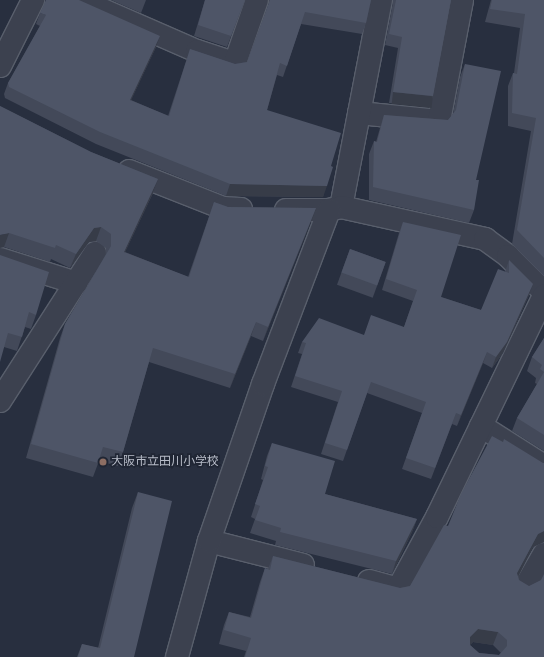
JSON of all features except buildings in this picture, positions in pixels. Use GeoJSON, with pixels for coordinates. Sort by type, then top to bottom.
{"type":"FeatureCollection","features":[{"type":"Feature","properties":{"kind":"street"},"geometry":{"type":"LineString","coordinates":[[0,66],[32,0]]}},
{"type":"Feature","properties":{"kind":"street"},"geometry":{"type":"LineString","coordinates":[[80,0],[197,51],[235,63],[257,0]]}},
{"type":"Feature","properties":{"kind":"street"},"geometry":{"type":"LineString","coordinates":[[177,657],[209,541],[263,384],[335,209],[360,113],[381,0]]}},
{"type":"Feature","properties":{"kind":"street"},"geometry":{"type":"LineString","coordinates":[[360,113],[440,120],[462,0]]}},
{"type":"Feature","properties":{"kind":"street"},"geometry":{"type":"LineString","coordinates":[[113,164],[223,208],[335,209],[485,238],[508,256],[544,292]]}},
{"type":"Feature","properties":{"kind":"street"},"geometry":{"type":"LineString","coordinates":[[0,401],[7,376],[76,283],[95,253]]}},
{"type":"Feature","properties":{"kind":"street"},"geometry":{"type":"LineString","coordinates":[[0,259],[76,283]]}},
{"type":"Feature","properties":{"kind":"street"},"geometry":{"type":"LineString","coordinates":[[352,577],[398,588],[437,517],[544,296]]}},
{"type":"Feature","properties":{"kind":"street"},"geometry":{"type":"LineString","coordinates":[[481,426],[544,466]]}},
{"type":"Feature","properties":{"kind":"street"},"geometry":{"type":"LineString","coordinates":[[209,541],[322,570]]}},
{"type":"Feature","properties":{"kind":"street"},"geometry":{"type":"LineString","coordinates":[[525,587],[544,554]]}},
{"type":"Feature","properties":{"kind":"place","name":"大阪市立田川小学校"},"geometry":{"type":"Point","coordinates":[103,462]}}]}
